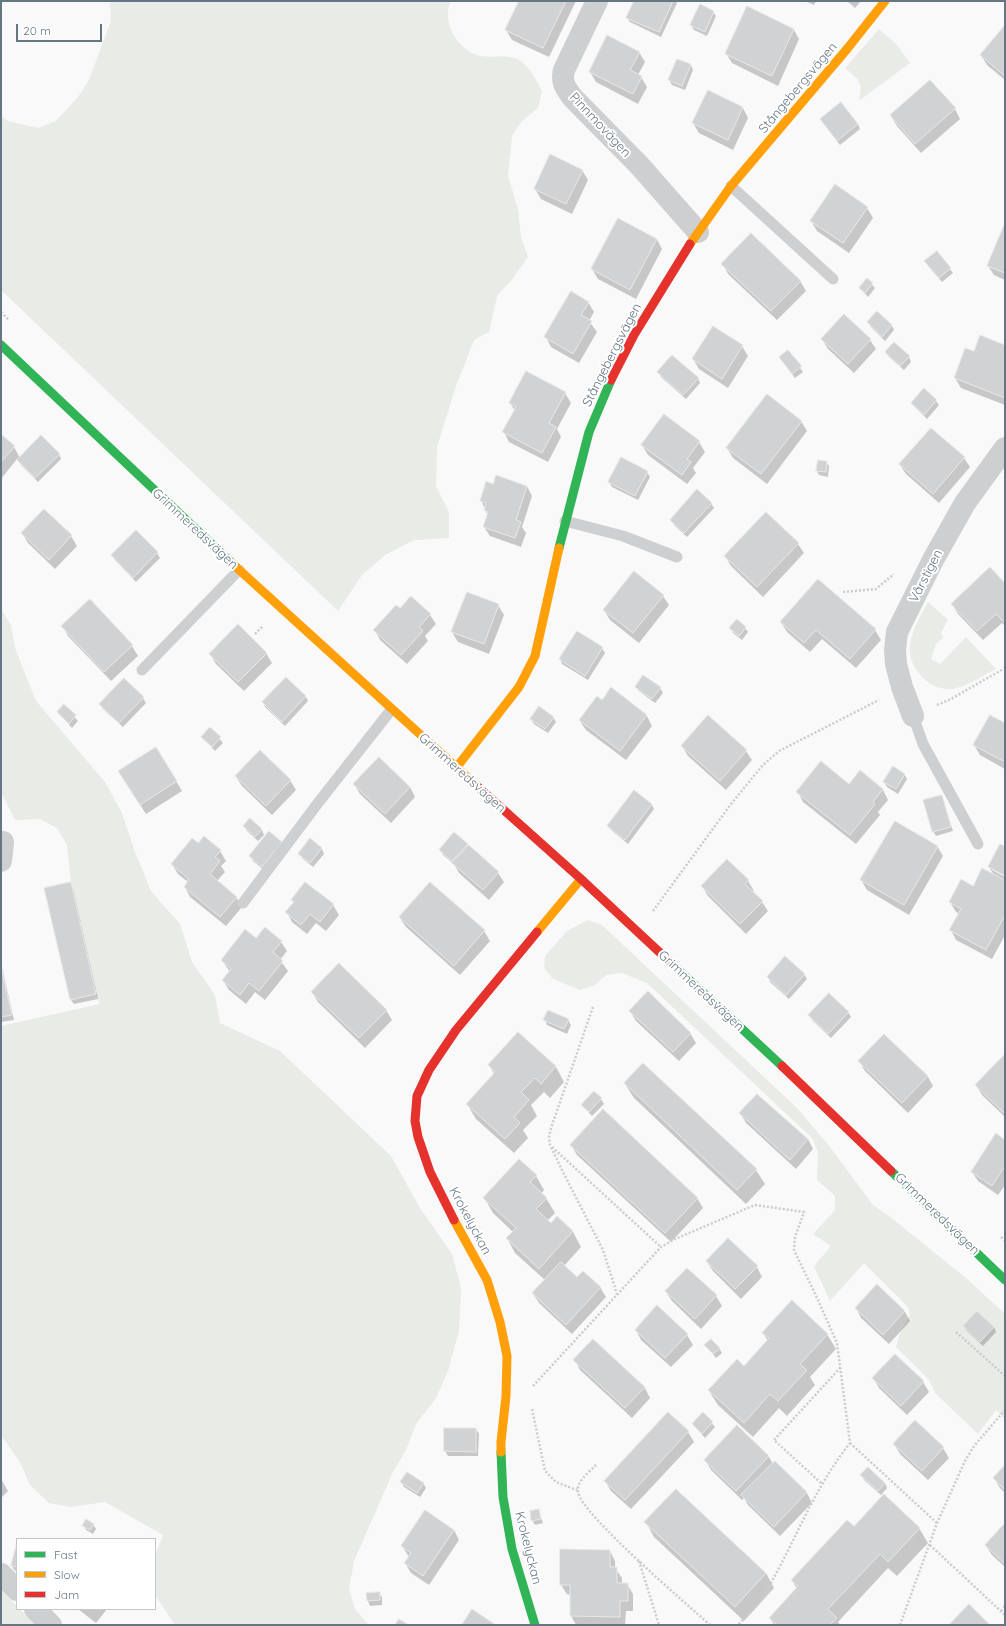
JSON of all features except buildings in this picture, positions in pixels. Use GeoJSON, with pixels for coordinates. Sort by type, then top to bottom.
{"type":"FeatureCollection","features":[{"type":"Feature","properties":{"kind":"street","name":"Pinnmovägen"},"geometry":{"type":"LineString","coordinates":[[597,1],[564,70],[562,78],[563,85],[698,232]]}},
{"type":"Feature","properties":{"kind":"street","name":"Stångebergsvägen"},"geometry":{"type":"LineString","coordinates":[[456,768],[519,687],[535,656],[565,521],[589,432],[608,386],[636,332],[698,232],[731,186],[847,49],[885,1]]}},
{"type":"Feature","properties":{"kind":"street","name":"Grimmeredsvägen"},"geometry":{"type":"LineString","coordinates":[[1,345],[238,570],[391,710],[581,879],[823,1105],[1005,1280]]}},
{"type":"Feature","properties":{"kind":"street","name":"Vårstigen"},"geometry":{"type":"LineString","coordinates":[[913,716],[902,687],[896,664],[895,650],[897,632],[934,558],[965,503],[1005,448]]}},
{"type":"Feature","properties":{"kind":"street","name":"Krokelyckan"},"geometry":{"type":"LineString","coordinates":[[535,1625],[512,1549],[503,1497],[501,1442],[506,1396],[506,1356],[500,1322],[487,1280],[430,1172],[418,1138],[415,1121],[417,1096],[420,1089],[429,1070],[456,1030],[581,879]]}},
{"type":"Feature","properties":{"kind":"street"},"geometry":{"type":"LineString","coordinates":[[1,1574],[16,1589]]}},
{"type":"Feature","properties":{"kind":"street"},"geometry":{"type":"LineString","coordinates":[[36,1610],[51,1625]]}},
{"type":"Feature","properties":{"kind":"lane"},"geometry":{"type":"LineString","coordinates":[[731,186],[833,279]]}},
{"type":"Feature","properties":{"kind":"lane"},"geometry":{"type":"LineString","coordinates":[[565,521],[623,536],[677,557]]}},
{"type":"Feature","properties":{"kind":"lane"},"geometry":{"type":"LineString","coordinates":[[142,670],[238,570]]}},
{"type":"Feature","properties":{"kind":"lane"},"geometry":{"type":"LineString","coordinates":[[244,903],[318,803],[391,710]]}},
{"type":"Feature","properties":{"kind":"lane"},"geometry":{"type":"LineString","coordinates":[[913,716],[923,744],[978,844]]}},
{"type":"Feature","properties":{"kind":"path"},"geometry":{"type":"LineString","coordinates":[[843,592],[876,589],[894,574]]}},
{"type":"Feature","properties":{"kind":"path"},"geometry":{"type":"LineString","coordinates":[[913,716],[951,699],[1005,668]]}},
{"type":"Feature","properties":{"kind":"path"},"geometry":{"type":"LineString","coordinates":[[650,915],[731,804],[762,766],[779,751],[902,687]]}},
{"type":"Feature","properties":{"kind":"path"},"geometry":{"type":"LineString","coordinates":[[593,1007],[549,1137],[550,1145],[603,1250],[617,1295]]}},
{"type":"Feature","properties":{"kind":"path"},"geometry":{"type":"LineString","coordinates":[[550,1145],[661,1247]]}},
{"type":"Feature","properties":{"kind":"path"},"geometry":{"type":"LineString","coordinates":[[529,1390],[661,1247],[675,1239],[755,1205],[804,1212],[795,1237],[794,1250],[837,1343],[850,1443],[937,1523]]}},
{"type":"Feature","properties":{"kind":"path"},"geometry":{"type":"LineString","coordinates":[[956,1332],[1005,1376]]}},
{"type":"Feature","properties":{"kind":"path"},"geometry":{"type":"LineString","coordinates":[[821,1483],[774,1440],[841,1366]]}},
{"type":"Feature","properties":{"kind":"path"},"geometry":{"type":"LineString","coordinates":[[532,1405],[545,1471],[556,1482],[577,1490]]}},
{"type":"Feature","properties":{"kind":"path"},"geometry":{"type":"LineString","coordinates":[[900,1625],[937,1523],[965,1461],[974,1446],[1005,1410]]}},
{"type":"Feature","properties":{"kind":"path"},"geometry":{"type":"LineString","coordinates":[[738,1625],[763,1596],[821,1483],[850,1443]]}},
{"type":"Feature","properties":{"kind":"path"},"geometry":{"type":"LineString","coordinates":[[596,1465],[580,1483],[577,1490],[579,1498],[588,1510],[639,1561],[710,1625]]}},
{"type":"Feature","properties":{"kind":"path"},"geometry":{"type":"LineString","coordinates":[[930,1544],[1005,1615]]}},
{"type":"Feature","properties":{"kind":"path"},"geometry":{"type":"LineString","coordinates":[[639,1561],[659,1625]]}},
{"type":"Feature","properties":{"kind":"path"},"geometry":{"type":"LineString","coordinates":[[1001,1611],[1005,1606]]}},
{"type":"Feature","properties":{"kind":"shaded area"},"geometry":{"type":"Polygon","coordinates":[[[110,1],[451,1],[448,9],[450,27],[454,35],[465,49],[481,56],[511,57],[519,60],[524,63],[531,72],[542,91],[538,108],[522,121],[512,136],[508,176],[518,209],[521,237],[528,257],[511,281],[497,296],[489,332],[474,340],[456,386],[437,447],[436,486],[449,512],[449,538],[414,540],[385,555],[362,575],[338,611],[1,290],[1,116],[8,121],[38,128],[56,121],[78,97],[89,80],[111,21],[110,1]]]}},
{"type":"Feature","properties":{"kind":"shaded area"},"geometry":{"type":"Polygon","coordinates":[[[879,29],[896,44],[910,63],[860,100],[860,84],[845,68],[879,29]]]}},
{"type":"Feature","properties":{"kind":"shaded area"},"geometry":{"type":"Polygon","coordinates":[[[928,602],[948,620],[941,633],[943,638],[936,644],[931,659],[940,664],[966,637],[996,669],[968,684],[951,689],[943,689],[935,686],[921,676],[912,661],[910,645],[915,628],[928,602]]]}},
{"type":"Feature","properties":{"kind":"shaded area"},"geometry":{"type":"Polygon","coordinates":[[[1,609],[11,625],[15,648],[36,701],[105,782],[122,813],[135,852],[151,891],[180,924],[192,962],[215,995],[220,1023],[280,1051],[391,1156],[420,1208],[452,1254],[461,1288],[459,1331],[448,1371],[436,1398],[416,1424],[406,1450],[393,1472],[354,1561],[349,1589],[355,1609],[369,1625],[175,1625],[156,1596],[156,1553],[163,1535],[105,1502],[71,1507],[49,1503],[30,1485],[20,1462],[1,1435],[1,1026],[100,1004],[96,994],[71,882],[67,845],[57,828],[40,819],[15,820],[1,792],[1,609]]]}},
{"type":"Feature","properties":{"kind":"shaded area"},"geometry":{"type":"Polygon","coordinates":[[[588,920],[602,925],[797,1108],[830,1147],[873,1205],[889,1216],[966,1278],[1005,1314],[1005,1419],[996,1410],[978,1434],[936,1394],[929,1380],[896,1347],[900,1333],[910,1315],[908,1307],[864,1263],[830,1301],[814,1266],[831,1246],[813,1234],[835,1210],[835,1196],[817,1180],[818,1152],[812,1138],[647,983],[622,973],[606,975],[595,985],[580,990],[553,979],[544,968],[545,956],[567,931],[588,920]]]}},
{"type":"Feature","properties":{"kind":"shaded area"},"geometry":{"type":"Polygon","coordinates":[[[1,1590],[16,1605],[16,1610],[21,1610],[36,1625],[1,1625],[1,1590]]]}},
{"type":"Feature","properties":{"kind":"traffic: fast"},"geometry":{"type":"LineString","coordinates":[[1,345],[236,567]]}},
{"type":"Feature","properties":{"kind":"traffic: fast"},"geometry":{"type":"LineString","coordinates":[[559,548],[589,432],[611,380]]}},
{"type":"Feature","properties":{"kind":"traffic: fast"},"geometry":{"type":"LineString","coordinates":[[670,962],[782,1066]]}},
{"type":"Feature","properties":{"kind":"traffic: fast"},"geometry":{"type":"LineString","coordinates":[[891,1171],[1005,1280]]}},
{"type":"Feature","properties":{"kind":"traffic: fast"},"geometry":{"type":"LineString","coordinates":[[501,1452],[503,1497],[512,1549],[535,1625]]}},
{"type":"Feature","properties":{"kind":"traffic: slow"},"geometry":{"type":"LineString","coordinates":[[690,244],[731,186],[847,49],[885,1]]}},
{"type":"Feature","properties":{"kind":"traffic: slow"},"geometry":{"type":"LineString","coordinates":[[456,768],[519,687],[535,656],[559,548]]}},
{"type":"Feature","properties":{"kind":"traffic: slow"},"geometry":{"type":"LineString","coordinates":[[236,567],[478,787]]}},
{"type":"Feature","properties":{"kind":"traffic: slow"},"geometry":{"type":"LineString","coordinates":[[537,932],[581,879]]}},
{"type":"Feature","properties":{"kind":"traffic: slow"},"geometry":{"type":"LineString","coordinates":[[454,1220],[487,1280],[500,1322],[507,1356],[506,1396],[501,1452]]}},
{"type":"Feature","properties":{"kind":"traffic: jam"},"geometry":{"type":"LineString","coordinates":[[611,380],[634,335],[690,244]]}},
{"type":"Feature","properties":{"kind":"traffic: jam"},"geometry":{"type":"LineString","coordinates":[[478,787],[581,879],[670,962]]}},
{"type":"Feature","properties":{"kind":"traffic: jam"},"geometry":{"type":"LineString","coordinates":[[454,1220],[430,1172],[418,1137],[415,1121],[417,1096],[429,1070],[456,1030],[537,932]]}},
{"type":"Feature","properties":{"kind":"traffic: jam"},"geometry":{"type":"LineString","coordinates":[[782,1066],[891,1171]]}}]}
